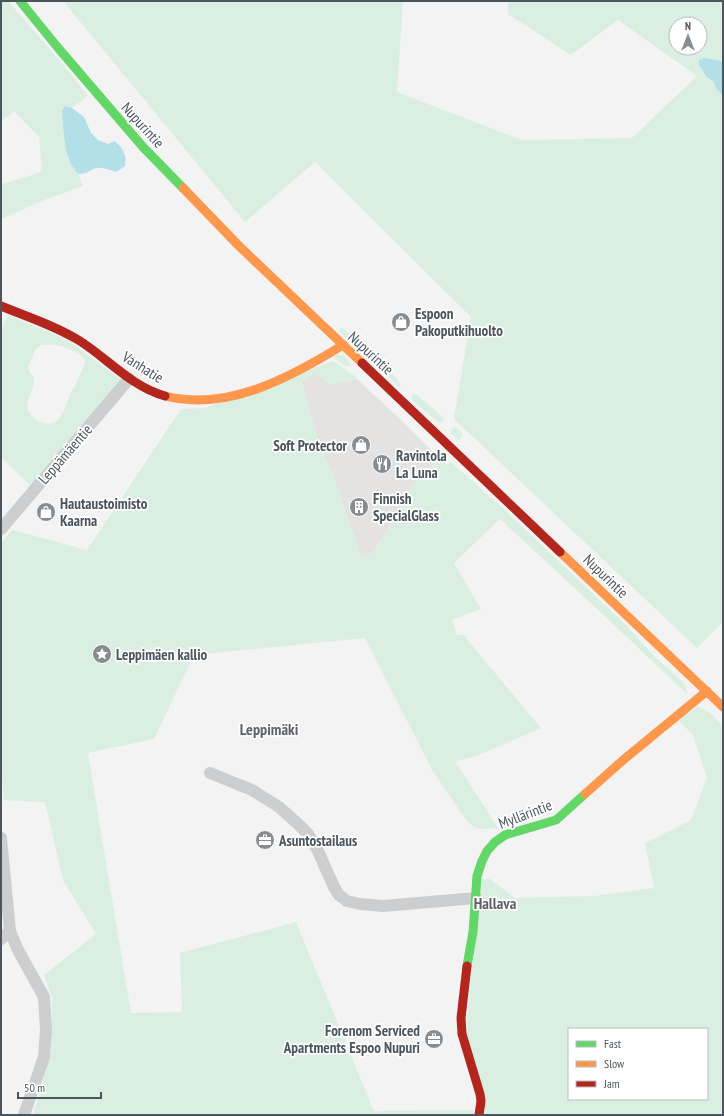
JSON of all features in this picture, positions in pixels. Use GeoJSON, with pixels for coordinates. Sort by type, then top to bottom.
{"type":"FeatureCollection","features":[{"type":"Feature","properties":{"kind":"main road","name":"Nupurintie"},"geometry":{"type":"LineString","coordinates":[[20,1],[143,147],[239,246],[723,707]]}},
{"type":"Feature","properties":{"kind":"main road","name":"Vanhatie"},"geometry":{"type":"LineString","coordinates":[[1,306],[57,329],[74,338],[105,359],[129,379],[146,389],[180,400],[199,402],[227,398],[255,389],[297,372],[343,345]]}},
{"type":"Feature","properties":{"kind":"main road","name":"Myllärintie"},"geometry":{"type":"LineString","coordinates":[[479,1115],[481,1101],[480,1094],[462,1034],[461,1018],[464,975],[473,932],[477,876],[487,851],[505,834],[556,820],[622,761],[707,691]]}},
{"type":"Feature","properties":{"kind":"street","name":"Leppämäentie"},"geometry":{"type":"LineString","coordinates":[[1,529],[129,379]]}},
{"type":"Feature","properties":{"kind":"street"},"geometry":{"type":"LineString","coordinates":[[210,773],[252,790],[279,807],[297,822],[308,834],[318,851],[339,895],[347,900],[363,905],[383,906],[476,898]]}},
{"type":"Feature","properties":{"kind":"street"},"geometry":{"type":"LineString","coordinates":[[1,838],[10,931],[18,950],[44,997],[46,1030],[44,1057],[24,1115]]}},
{"type":"Feature","properties":{"kind":"street"},"geometry":{"type":"LineString","coordinates":[[1,939],[10,931]]}},
{"type":"Feature","properties":{"kind":"shaded area"},"geometry":{"type":"Polygon","coordinates":[[[315,373],[330,384],[357,379],[440,459],[417,479],[373,553],[361,557],[332,472],[322,452],[301,381],[315,373]]]}},
{"type":"Feature","properties":{"kind":"green space"},"geometry":{"type":"Polygon","coordinates":[[[1,1],[8,1],[61,62],[88,96],[72,108],[65,106],[74,169],[83,186],[44,200],[1,219],[1,184],[42,171],[39,137],[14,111],[1,122],[1,1]]]}},
{"type":"Feature","properties":{"kind":"green space"},"geometry":{"type":"Polygon","coordinates":[[[63,1],[403,1],[397,92],[522,140],[632,138],[697,76],[669,56],[708,56],[708,16],[668,16],[668,55],[618,20],[571,55],[508,14],[508,1],[723,1],[723,622],[697,648],[454,419],[471,317],[315,162],[245,222],[63,1]]]}},
{"type":"Feature","properties":{"kind":"green space"},"geometry":{"type":"Polygon","coordinates":[[[8,315],[66,339],[120,379],[119,386],[31,486],[1,457],[1,330],[8,315]],[[41,345],[36,349],[28,367],[30,373],[34,377],[34,381],[27,405],[29,413],[35,419],[43,423],[51,423],[58,420],[62,414],[85,361],[84,358],[78,353],[60,346],[41,345]]]}},
{"type":"Feature","properties":{"kind":"green space"},"geometry":{"type":"Polygon","coordinates":[[[341,328],[344,329],[397,378],[401,386],[399,387],[340,332],[339,330],[341,328]]]}},
{"type":"Feature","properties":{"kind":"green space"},"geometry":{"type":"Polygon","coordinates":[[[335,355],[343,355],[351,366],[345,366],[335,359],[335,355]]]}},
{"type":"Feature","properties":{"kind":"green space"},"geometry":{"type":"Polygon","coordinates":[[[333,361],[357,379],[330,384],[315,373],[301,382],[322,452],[332,472],[361,557],[373,553],[417,479],[440,459],[447,465],[451,462],[507,512],[627,626],[656,658],[684,683],[688,695],[500,519],[454,563],[481,609],[452,620],[457,635],[464,635],[541,728],[474,757],[455,761],[498,828],[480,829],[470,824],[466,820],[432,770],[365,638],[194,655],[154,739],[88,753],[131,1013],[182,1012],[180,953],[296,922],[374,1111],[474,1110],[473,1115],[33,1115],[51,1053],[52,998],[44,975],[96,934],[63,880],[45,802],[4,800],[1,763],[1,543],[12,530],[87,550],[181,409],[205,408],[333,361]]]}},
{"type":"Feature","properties":{"kind":"green space"},"geometry":{"type":"Polygon","coordinates":[[[413,395],[417,395],[444,418],[443,422],[438,422],[412,400],[413,395]]]}},
{"type":"Feature","properties":{"kind":"green space"},"geometry":{"type":"Polygon","coordinates":[[[455,427],[462,433],[462,437],[458,440],[451,433],[452,429],[455,427]]]}},
{"type":"Feature","properties":{"kind":"green space"},"geometry":{"type":"Polygon","coordinates":[[[697,707],[705,709],[715,717],[723,727],[723,1115],[484,1115],[466,1036],[480,879],[490,879],[515,898],[594,896],[654,888],[645,843],[691,820],[707,778],[693,735],[678,720],[697,707]]]}},
{"type":"Feature","properties":{"kind":"water"},"geometry":{"type":"Polygon","coordinates":[[[703,58],[723,62],[723,95],[717,90],[713,81],[707,77],[699,65],[699,60],[703,58]]]}},
{"type":"Feature","properties":{"kind":"water"},"geometry":{"type":"Polygon","coordinates":[[[65,106],[72,108],[84,117],[91,133],[98,140],[108,144],[115,141],[124,152],[125,166],[116,172],[99,168],[78,174],[69,160],[65,144],[62,111],[65,106]]]}},
{"type":"Feature","properties":{"kind":"traffic: fast"},"geometry":{"type":"LineString","coordinates":[[20,1],[143,147],[183,188]]}},
{"type":"Feature","properties":{"kind":"traffic: fast"},"geometry":{"type":"LineString","coordinates":[[467,966],[473,932],[477,876],[487,851],[495,842],[505,835],[556,820],[585,794]]}},
{"type":"Feature","properties":{"kind":"traffic: slow"},"geometry":{"type":"LineString","coordinates":[[183,188],[239,246],[362,363]]}},
{"type":"Feature","properties":{"kind":"traffic: slow"},"geometry":{"type":"LineString","coordinates":[[165,396],[189,400],[212,399],[235,395],[258,388],[302,369],[343,345]]}},
{"type":"Feature","properties":{"kind":"traffic: slow"},"geometry":{"type":"LineString","coordinates":[[560,552],[723,707]]}},
{"type":"Feature","properties":{"kind":"traffic: slow"},"geometry":{"type":"LineString","coordinates":[[585,794],[622,761],[707,691]]}},
{"type":"Feature","properties":{"kind":"traffic: jam"},"geometry":{"type":"LineString","coordinates":[[1,306],[42,322],[71,336],[90,348],[131,379],[153,392],[165,396]]}},
{"type":"Feature","properties":{"kind":"traffic: jam"},"geometry":{"type":"LineString","coordinates":[[362,363],[560,552]]}},
{"type":"Feature","properties":{"kind":"traffic: jam"},"geometry":{"type":"LineString","coordinates":[[467,966],[461,1018],[462,1034],[480,1094],[481,1101],[479,1115]]}},
{"type":"Feature","properties":{"kind":"place","name":"Espoon Pakoputkihuolto"},"geometry":{"type":"Point","coordinates":[401,322]}},
{"type":"Feature","properties":{"kind":"place","name":"Soft Protector"},"geometry":{"type":"Point","coordinates":[361,445]}},
{"type":"Feature","properties":{"kind":"place","name":"Ravintola La Luna"},"geometry":{"type":"Point","coordinates":[382,464]}},
{"type":"Feature","properties":{"kind":"place","name":"Finnish SpecialGlass"},"geometry":{"type":"Point","coordinates":[359,507]}},
{"type":"Feature","properties":{"kind":"place","name":"Hautaustoimisto Kaarna"},"geometry":{"type":"Point","coordinates":[46,512]}},
{"type":"Feature","properties":{"kind":"place","name":"Leppimäen kallio"},"geometry":{"type":"Point","coordinates":[102,654]}},
{"type":"Feature","properties":{"kind":"place","name":"Asuntostailaus"},"geometry":{"type":"Point","coordinates":[265,840]}},
{"type":"Feature","properties":{"kind":"place","name":"Forenom Serviced Apartments Espoo Nupuri"},"geometry":{"type":"Point","coordinates":[434,1039]}},
{"type":"Feature","properties":{"kind":"district","name":"Leppimäki"},"geometry":{"type":"Point","coordinates":[269,729]}},
{"type":"Feature","properties":{"kind":"district","name":"Hallava"},"geometry":{"type":"Point","coordinates":[495,903]}}]}
